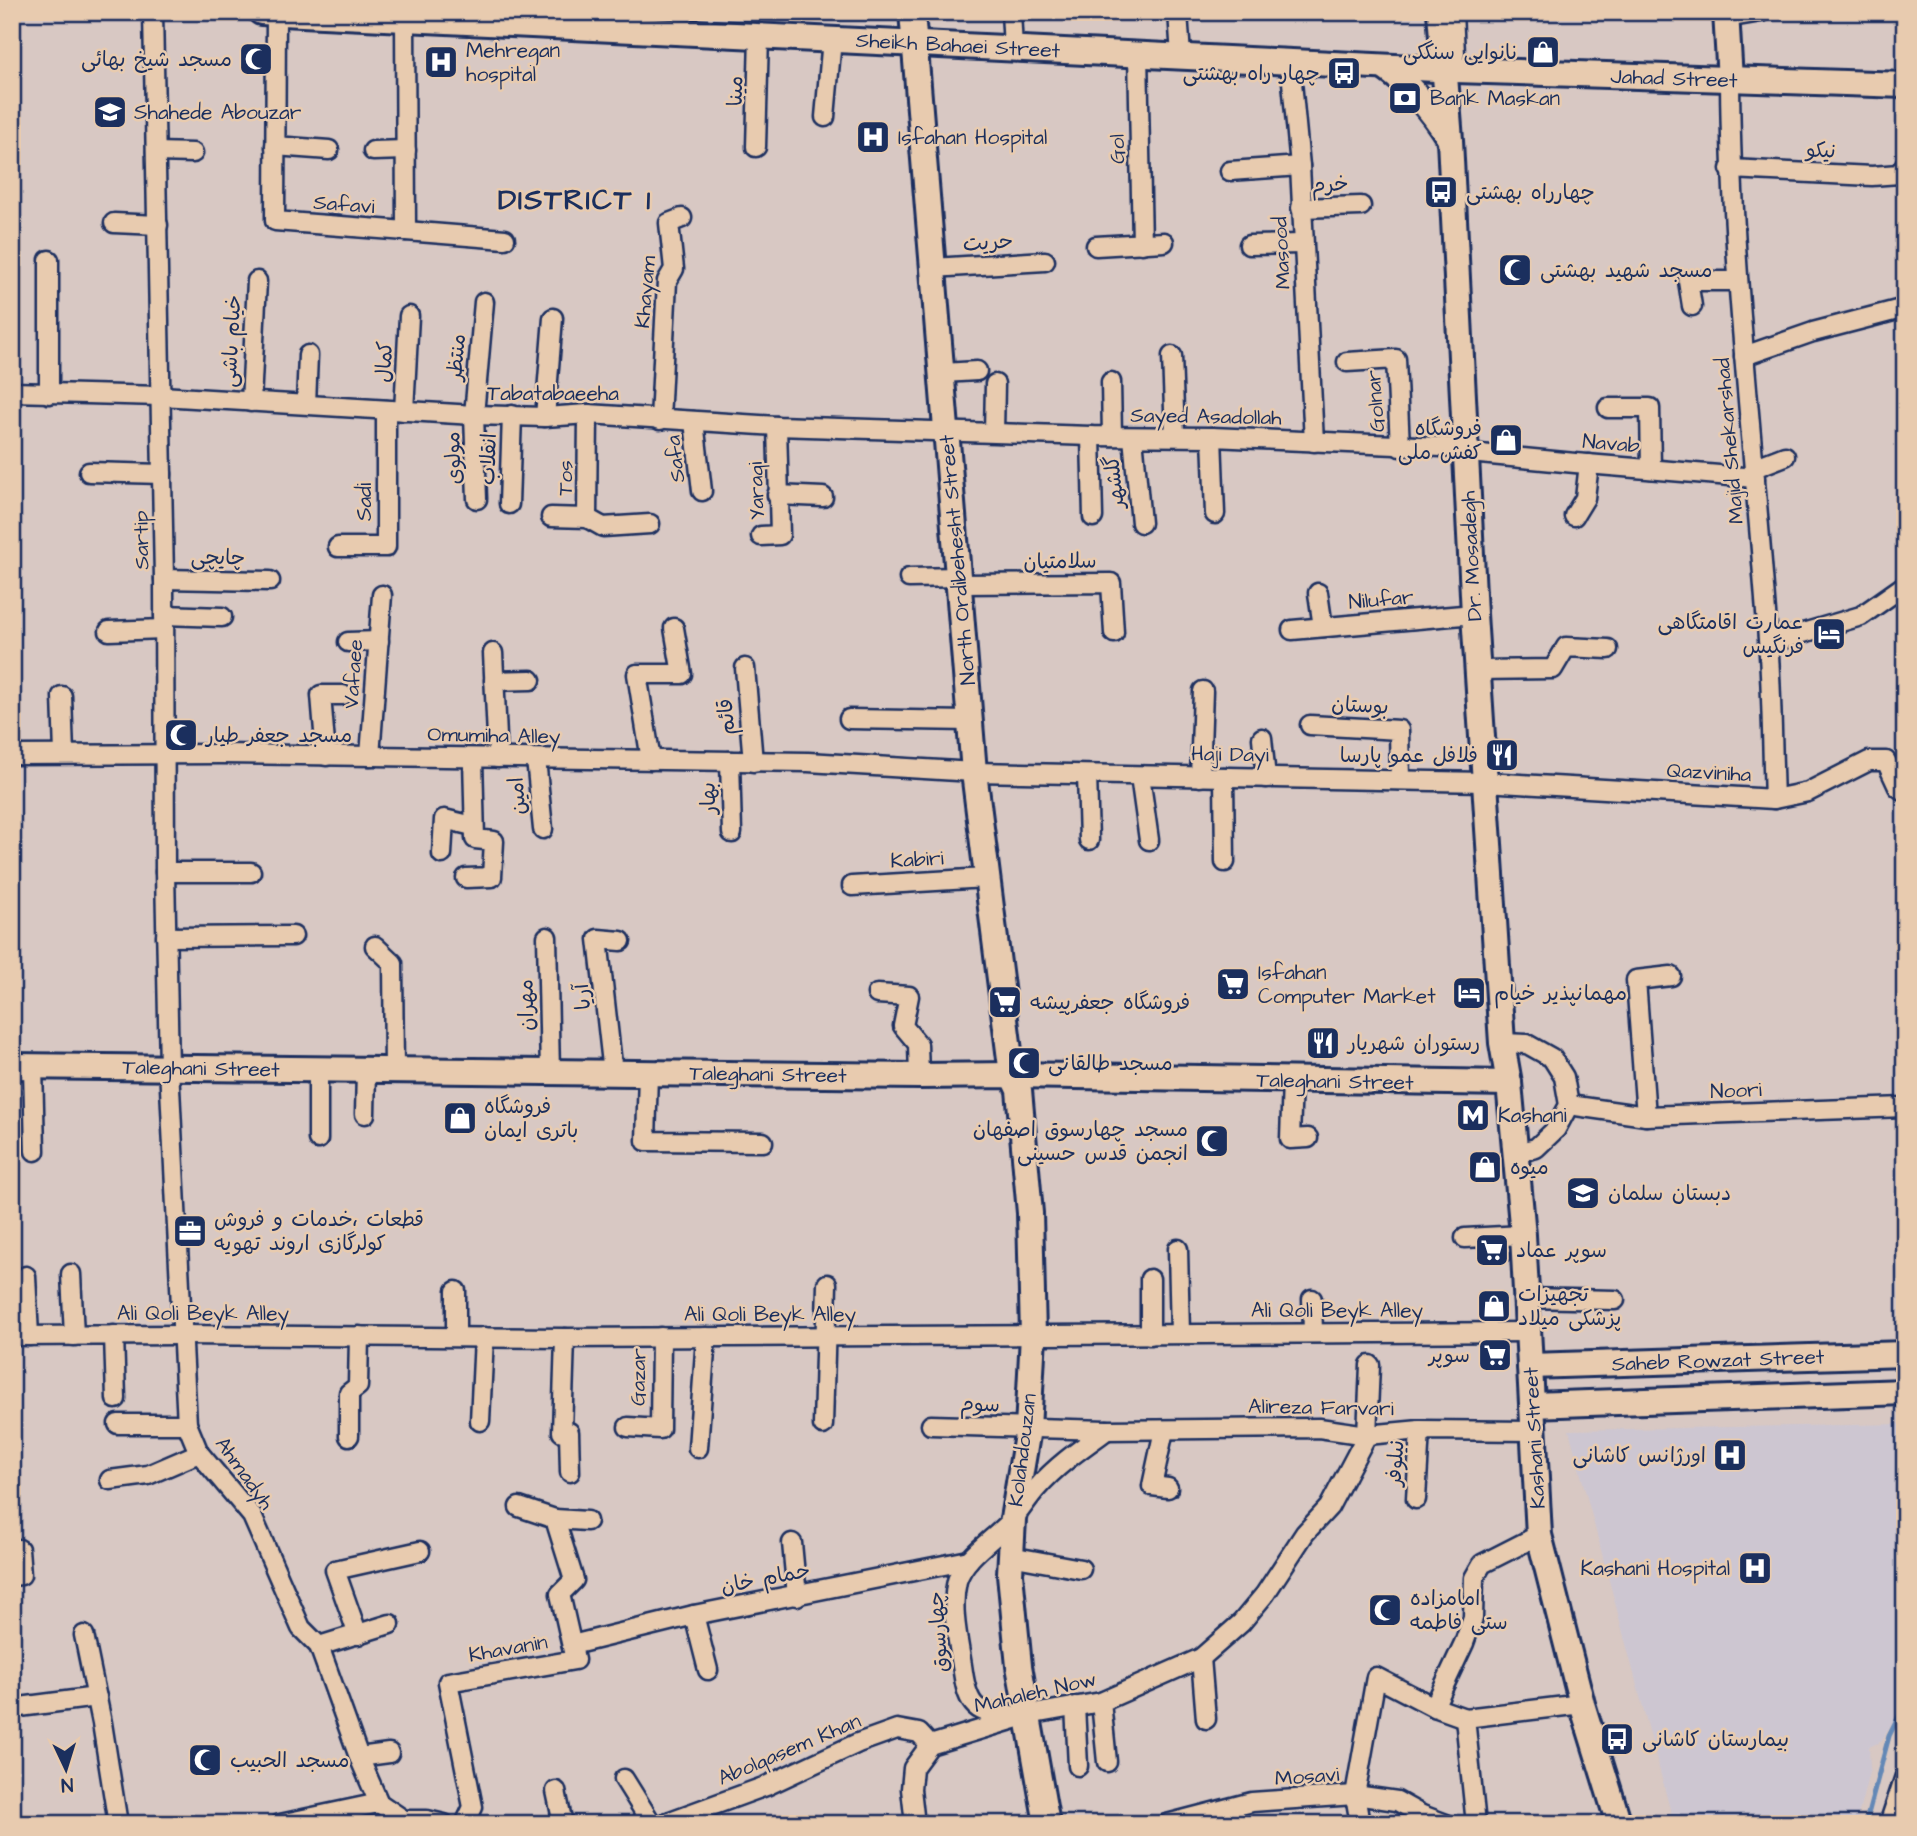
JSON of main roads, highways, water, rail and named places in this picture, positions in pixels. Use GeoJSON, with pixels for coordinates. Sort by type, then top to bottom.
{"type":"FeatureCollection","features":[{"type":"Feature","properties":{"kind":"main road","name":"Sheikh Bahaei Street"},"geometry":{"type":"LineString","coordinates":[[261,12],[405,19],[442,17],[567,20],[759,36],[1384,67],[1450,61]]}},
{"type":"Feature","properties":{"kind":"main road","name":"North Ordibehesht Street"},"geometry":{"type":"LineString","coordinates":[[912,12],[974,772],[1012,1075]]}},
{"type":"Feature","properties":{"kind":"main road","name":"Dr. Mosadegh"},"geometry":{"type":"LineString","coordinates":[[1440,12],[1450,61],[1450,140],[1465,448],[1502,1043]]}},
{"type":"Feature","properties":{"kind":"main road"},"geometry":{"type":"LineString","coordinates":[[1726,15],[1730,80]]}},
{"type":"Feature","properties":{"kind":"main road","name":"Jahad Street"},"geometry":{"type":"LineString","coordinates":[[1450,61],[1730,80],[1905,85]]}},
{"type":"Feature","properties":{"kind":"main road"},"geometry":{"type":"LineString","coordinates":[[1384,67],[1413,91],[1436,117],[1450,140]]}},
{"type":"Feature","properties":{"kind":"main road","name":"Kashani Street"},"geometry":{"type":"LineString","coordinates":[[1502,1043],[1516,1083],[1516,1153],[1527,1298],[1539,1535],[1583,1704],[1619,1824]]}},
{"type":"Feature","properties":{"kind":"main road","name":"Taleghani Street"},"geometry":{"type":"LineString","coordinates":[[23,1066],[1012,1075],[1516,1083]]}},
{"type":"Feature","properties":{"kind":"main road","name":"Kolahdouzan"},"geometry":{"type":"LineString","coordinates":[[1012,1075],[1019,1090],[1030,1213],[1033,1335],[1028,1429],[1013,1520],[1010,1574],[1019,1666],[1047,1824]]}},
{"type":"Feature","properties":{"kind":"main road","name":"Saheb Rowzat Street"},"geometry":{"type":"LineString","coordinates":[[1531,1366],[1905,1354]]}},
{"type":"Feature","properties":{"kind":"main road","name":"Saheb Rowzat Street"},"geometry":{"type":"LineString","coordinates":[[1532,1405],[1905,1392]]}},
{"type":"Feature","properties":{"kind":"waterway"},"geometry":{"type":"LineString","coordinates":[[1867,1818],[1889,1736],[1905,1704]]}},
{"type":"Feature","properties":{"kind":"place","name":"نانوایی سنگکی"},"geometry":{"type":"Point","coordinates":[1543,52]}},
{"type":"Feature","properties":{"kind":"place","name":"مسجد شیخ بهائی"},"geometry":{"type":"Point","coordinates":[256,59]}},
{"type":"Feature","properties":{"kind":"place","name":"Mehregan hospital"},"geometry":{"type":"Point","coordinates":[441,62]}},
{"type":"Feature","properties":{"kind":"place","name":"چهار راه بهشتی"},"geometry":{"type":"Point","coordinates":[1344,73]}},
{"type":"Feature","properties":{"kind":"place","name":"Bank Maskan"},"geometry":{"type":"Point","coordinates":[1405,98]}},
{"type":"Feature","properties":{"kind":"place","name":"Shahede Abouzar"},"geometry":{"type":"Point","coordinates":[110,112]}},
{"type":"Feature","properties":{"kind":"place","name":"Isfahan Hospital"},"geometry":{"type":"Point","coordinates":[873,137]}},
{"type":"Feature","properties":{"kind":"place","name":"چهارراه بهشتی"},"geometry":{"type":"Point","coordinates":[1441,192]}},
{"type":"Feature","properties":{"kind":"place","name":"مسجد شهید بهشتی"},"geometry":{"type":"Point","coordinates":[1515,270]}},
{"type":"Feature","properties":{"kind":"place","name":"فروشگاه کفش ملی"},"geometry":{"type":"Point","coordinates":[1506,440]}},
{"type":"Feature","properties":{"kind":"place","name":"عمارت اقامتگاهی فرنگیس"},"geometry":{"type":"Point","coordinates":[1829,634]}},
{"type":"Feature","properties":{"kind":"place","name":"مسجد جعفر طیار"},"geometry":{"type":"Point","coordinates":[181,735]}},
{"type":"Feature","properties":{"kind":"place","name":"فلافل عمو پارسا"},"geometry":{"type":"Point","coordinates":[1502,755]}},
{"type":"Feature","properties":{"kind":"place","name":"Isfahan Computer Market"},"geometry":{"type":"Point","coordinates":[1233,984]}},
{"type":"Feature","properties":{"kind":"place","name":"مهمانپذیر خیام"},"geometry":{"type":"Point","coordinates":[1469,993]}},
{"type":"Feature","properties":{"kind":"place","name":"فروشگاه جعفرپیشه"},"geometry":{"type":"Point","coordinates":[1005,1002]}},
{"type":"Feature","properties":{"kind":"place","name":"رستوران شهریار"},"geometry":{"type":"Point","coordinates":[1323,1043]}},
{"type":"Feature","properties":{"kind":"place","name":"مسجد طالقانی"},"geometry":{"type":"Point","coordinates":[1024,1063]}},
{"type":"Feature","properties":{"kind":"place","name":"Kashani"},"geometry":{"type":"Point","coordinates":[1473,1115]}},
{"type":"Feature","properties":{"kind":"place","name":"فروشگاه باتری ایمان"},"geometry":{"type":"Point","coordinates":[460,1118]}},
{"type":"Feature","properties":{"kind":"place","name":"مسجد چهارسوق اصفهان انجمن قدس حسینی"},"geometry":{"type":"Point","coordinates":[1212,1141]}},
{"type":"Feature","properties":{"kind":"place","name":"میوه"},"geometry":{"type":"Point","coordinates":[1485,1167]}},
{"type":"Feature","properties":{"kind":"place","name":"دبستان سلمان"},"geometry":{"type":"Point","coordinates":[1583,1193]}},
{"type":"Feature","properties":{"kind":"place","name":"قطعات ،خدمات و فروش کولرگازی اروند تهویه"},"geometry":{"type":"Point","coordinates":[190,1231]}},
{"type":"Feature","properties":{"kind":"place","name":"سوپر عماد"},"geometry":{"type":"Point","coordinates":[1492,1250]}},
{"type":"Feature","properties":{"kind":"place","name":"تجهیزات پزشکی میلاد"},"geometry":{"type":"Point","coordinates":[1494,1306]}},
{"type":"Feature","properties":{"kind":"place","name":"سوپر"},"geometry":{"type":"Point","coordinates":[1495,1355]}},
{"type":"Feature","properties":{"kind":"place","name":"اورژانس کاشانی"},"geometry":{"type":"Point","coordinates":[1730,1455]}},
{"type":"Feature","properties":{"kind":"place","name":"Kashani Hospital"},"geometry":{"type":"Point","coordinates":[1755,1568]}},
{"type":"Feature","properties":{"kind":"place","name":"امامزاده ستی فاطمه"},"geometry":{"type":"Point","coordinates":[1385,1610]}},
{"type":"Feature","properties":{"kind":"place","name":"بیمارستان کاشانی"},"geometry":{"type":"Point","coordinates":[1617,1739]}},
{"type":"Feature","properties":{"kind":"place","name":"مسجد الحبیب"},"geometry":{"type":"Point","coordinates":[205,1760]}},
{"type":"Feature","properties":{"kind":"district","name":"DISTRICT 1"},"geometry":{"type":"Point","coordinates":[575,199]}}]}
